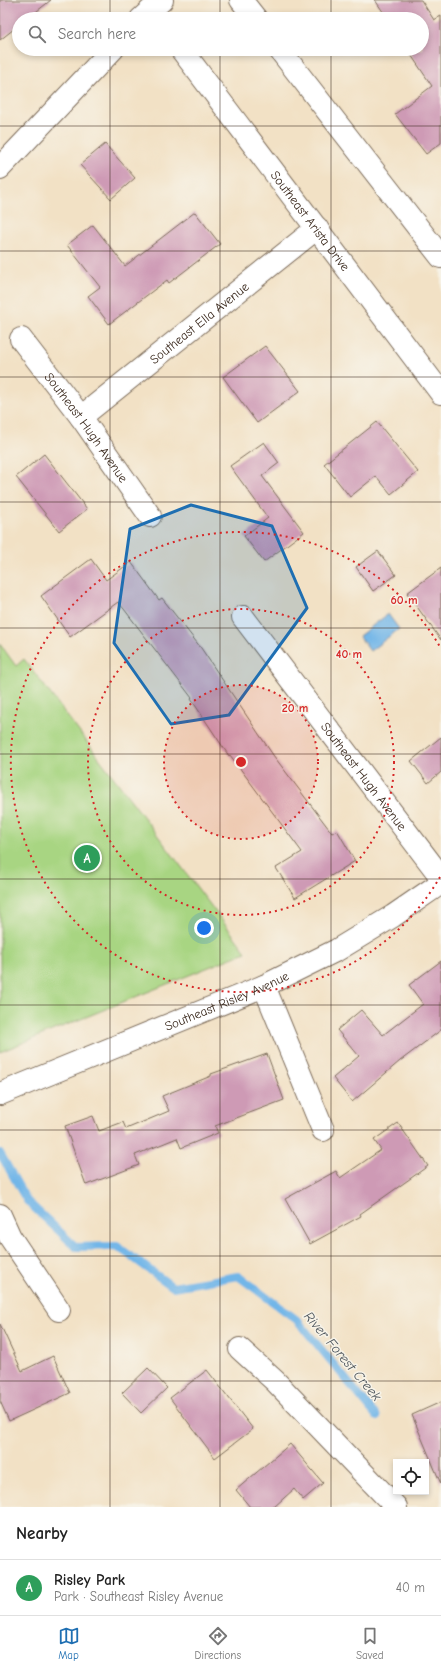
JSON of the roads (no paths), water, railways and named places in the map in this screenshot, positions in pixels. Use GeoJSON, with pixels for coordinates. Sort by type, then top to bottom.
{"type":"FeatureCollection","features":[{"type":"Feature","properties":{"kind":"street"},"geometry":{"type":"LineString","coordinates":[[241,0],[250,12]]}},
{"type":"Feature","properties":{"kind":"street"},"geometry":{"type":"LineString","coordinates":[[0,168],[106,56]]}},
{"type":"Feature","properties":{"kind":"street","name":"Southeast Arista Drive"},"geometry":{"type":"LineString","coordinates":[[186,56],[441,393]]}},
{"type":"Feature","properties":{"kind":"street"},"geometry":{"type":"LineString","coordinates":[[284,56],[441,257]]}},
{"type":"Feature","properties":{"kind":"street","name":"Southeast Ella Avenue"},"geometry":{"type":"LineString","coordinates":[[81,417],[317,228]]}},
{"type":"Feature","properties":{"kind":"street","name":"Southeast Hugh Avenue"},"geometry":{"type":"LineString","coordinates":[[21,339],[81,417],[150,516]]}},
{"type":"Feature","properties":{"kind":"street","name":"Southeast Hugh Avenue"},"geometry":{"type":"LineString","coordinates":[[243,617],[441,877]]}},
{"type":"Feature","properties":{"kind":"street","name":"Southeast Risley Avenue"},"geometry":{"type":"LineString","coordinates":[[0,1094],[264,986],[337,950],[393,916],[441,883]]}},
{"type":"Feature","properties":{"kind":"street"},"geometry":{"type":"LineString","coordinates":[[264,986],[323,1130]]}},
{"type":"Feature","properties":{"kind":"street"},"geometry":{"type":"LineString","coordinates":[[0,1215],[10,1237],[59,1310]]}},
{"type":"Feature","properties":{"kind":"street"},"geometry":{"type":"LineString","coordinates":[[240,1349],[275,1381],[396,1507]]}},
{"type":"Feature","properties":{"kind":"water"},"geometry":{"type":"Polygon","coordinates":[[[388,614],[399,629],[370,651],[359,636],[388,614]]]}},
{"type":"Feature","properties":{"kind":"waterway","name":"River Forest Creek"},"geometry":{"type":"LineString","coordinates":[[0,1153],[27,1201],[76,1247],[117,1246],[173,1287],[238,1276],[297,1320],[377,1417]]}},
{"type":"Feature","properties":{"kind":"place","name":"Risley Park"},"geometry":{"type":"Point","coordinates":[87,858]}}]}
